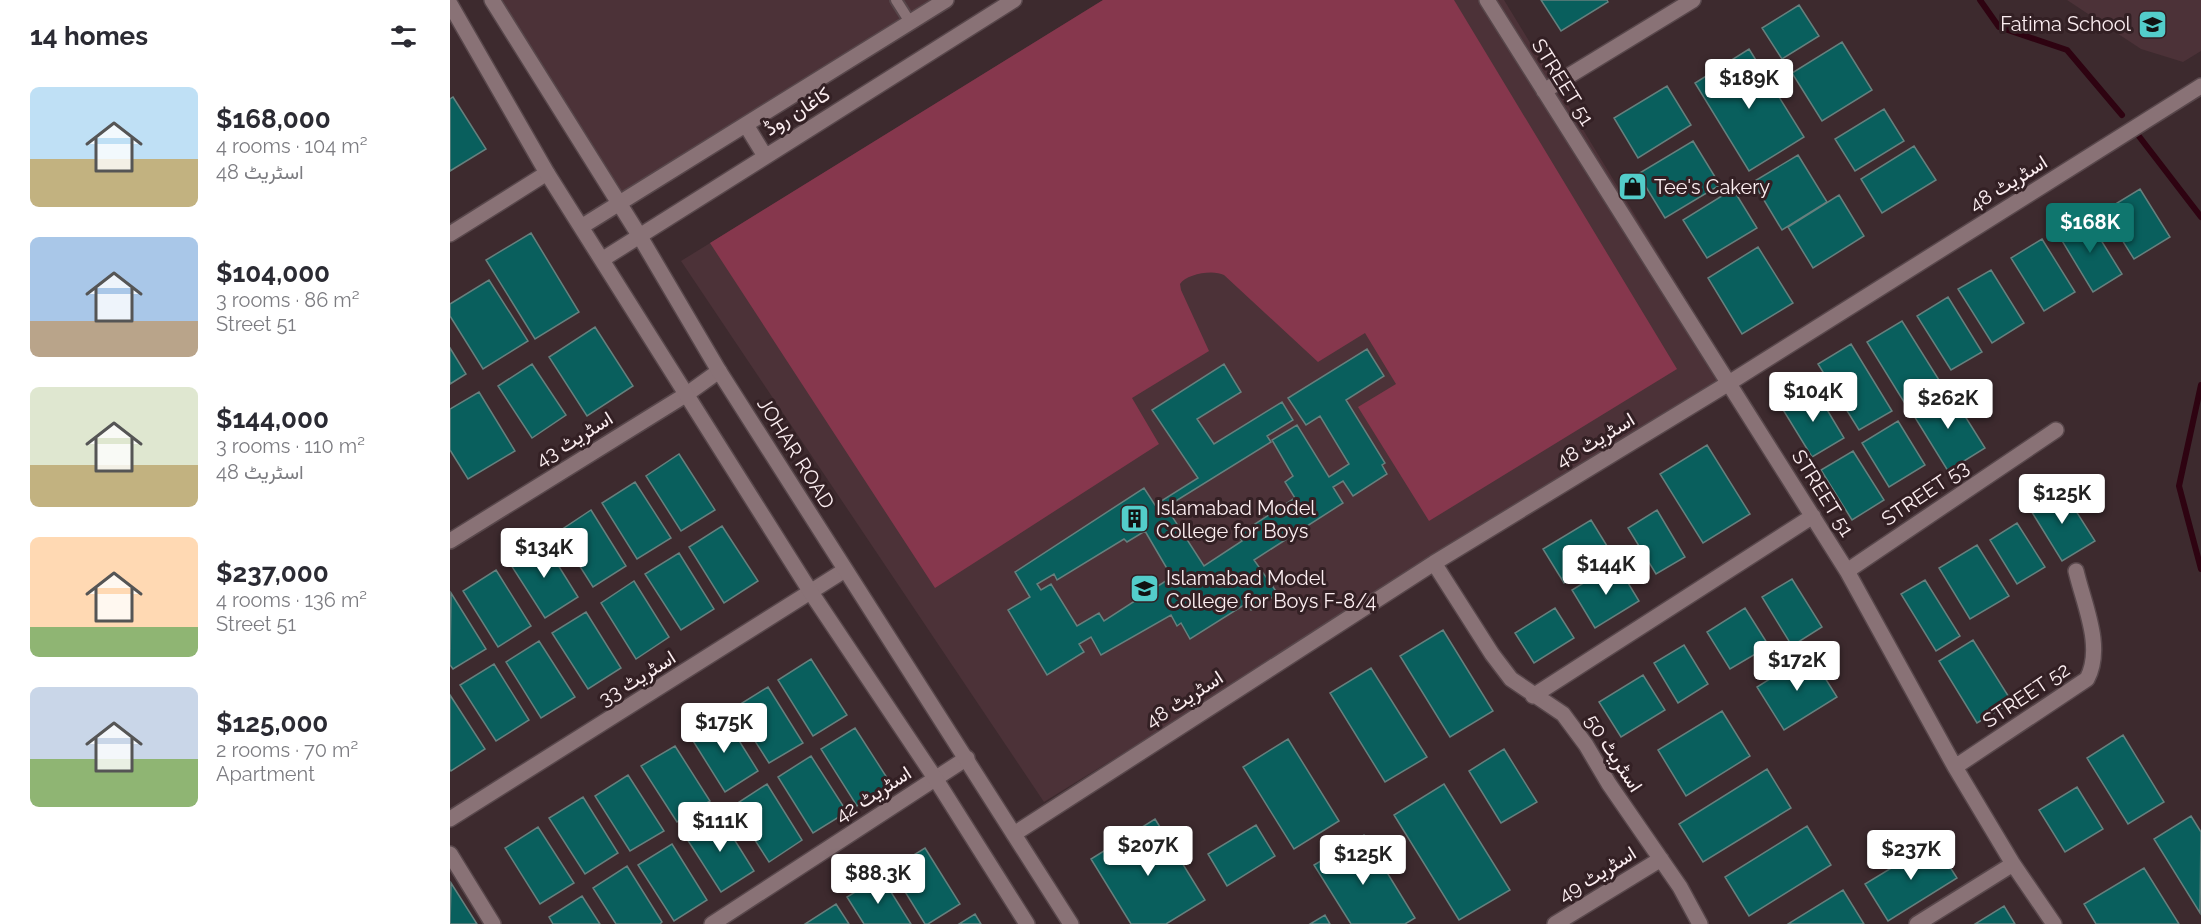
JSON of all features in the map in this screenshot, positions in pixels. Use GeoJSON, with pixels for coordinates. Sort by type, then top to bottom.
{"type":"FeatureCollection","features":[{"type":"Feature","properties":{"kind":"street","name":"JOHAR ROAD"},"geometry":{"type":"LineString","coordinates":[[492,0],[639,235],[719,371],[1071,924]]}},
{"type":"Feature","properties":{"kind":"street","name":"کاغان روڈ"},"geometry":{"type":"LineString","coordinates":[[581,226],[620,204],[946,0]]}},
{"type":"Feature","properties":{"kind":"street","name":"کاغان روڈ"},"geometry":{"type":"LineString","coordinates":[[603,259],[1014,0]]}},
{"type":"Feature","properties":{"kind":"street","name":"STREET 51"},"geometry":{"type":"LineString","coordinates":[[1487,0],[1847,571],[1955,767],[2013,864],[2054,924]]}},
{"type":"Feature","properties":{"kind":"street"},"geometry":{"type":"LineString","coordinates":[[1544,91],[1693,0]]}},
{"type":"Feature","properties":{"kind":"street"},"geometry":{"type":"LineString","coordinates":[[450,4],[581,226],[812,594],[935,778],[1027,924]]}},
{"type":"Feature","properties":{"kind":"street","name":"اسٹریٹ 48"},"geometry":{"type":"LineString","coordinates":[[1014,834],[1434,563],[1729,382],[2201,86]]}},
{"type":"Feature","properties":{"kind":"street"},"geometry":{"type":"LineString","coordinates":[[746,125],[765,156]]}},
{"type":"Feature","properties":{"kind":"street"},"geometry":{"type":"LineString","coordinates":[[450,234],[548,173]]}},
{"type":"Feature","properties":{"kind":"street","name":"اسٹریٹ 43"},"geometry":{"type":"LineString","coordinates":[[450,542],[687,394],[719,371]]}},
{"type":"Feature","properties":{"kind":"street","name":"STREET 53"},"geometry":{"type":"LineString","coordinates":[[1847,571],[2056,430]]}},
{"type":"Feature","properties":{"kind":"street"},"geometry":{"type":"LineString","coordinates":[[1533,696],[1813,516]]}},
{"type":"Feature","properties":{"kind":"street","name":"اسٹریٹ 50"},"geometry":{"type":"LineString","coordinates":[[1434,563],[1511,680],[1563,714],[1680,887],[1700,924]]}},
{"type":"Feature","properties":{"kind":"street","name":"اسٹریٹ 33"},"geometry":{"type":"LineString","coordinates":[[450,819],[812,594],[845,570]]}},
{"type":"Feature","properties":{"kind":"street","name":"STREET 52"},"geometry":{"type":"LineString","coordinates":[[1955,767],[2087,679],[2094,666],[2094,648],[2076,571]]}},
{"type":"Feature","properties":{"kind":"street","name":"اسٹریٹ 42"},"geometry":{"type":"LineString","coordinates":[[712,924],[967,758]]}},
{"type":"Feature","properties":{"kind":"street"},"geometry":{"type":"LineString","coordinates":[[450,855],[493,924]]}},
{"type":"Feature","properties":{"kind":"street","name":"اسٹریٹ 49"},"geometry":{"type":"LineString","coordinates":[[1556,924],[1661,859]]}},
{"type":"Feature","properties":{"kind":"street"},"geometry":{"type":"LineString","coordinates":[[1917,924],[2013,864]]}},
{"type":"Feature","properties":{"kind":"lane"},"geometry":{"type":"LineString","coordinates":[[896,0],[910,22]]}},
{"type":"Feature","properties":{"kind":"shaded area"},"geometry":{"type":"Polygon","coordinates":[[[492,0],[945,0],[619,203],[492,0]]]}},
{"type":"Feature","properties":{"kind":"shaded area","name":"Islamabad Model College for Boys F-8/4"},"geometry":{"type":"Polygon","coordinates":[[[1103,0],[1504,0],[1733,376],[1044,802],[681,261],[1103,0]]]}},
{"type":"Feature","properties":{"kind":"shaded area","name":"Islamabad Model College for Boys F-8/4"},"geometry":{"type":"Polygon","coordinates":[[[1103,0],[1454,0],[1677,369],[1429,521],[1358,407],[1396,384],[1365,333],[1318,362],[1224,275],[1213,272],[1194,275],[1183,280],[1180,284],[1181,290],[1209,351],[1132,398],[1159,444],[935,588],[710,243],[1103,0]]]}},
{"type":"Feature","properties":{"kind":"shaded area","name":"Fatima School"},"geometry":{"type":"Polygon","coordinates":[[[2067,0],[2201,0],[2201,51],[2183,62],[2141,49],[2067,0]]]}},
{"type":"Feature","properties":{"kind":"building"},"geometry":{"type":"Polygon","coordinates":[[[1541,0],[1607,0],[1608,2],[1561,31],[1541,0]]]}},
{"type":"Feature","properties":{"kind":"building"},"geometry":{"type":"Polygon","coordinates":[[[1799,5],[1819,36],[1782,59],[1762,28],[1799,5]]]}},
{"type":"Feature","properties":{"kind":"building"},"geometry":{"type":"Polygon","coordinates":[[[1842,42],[1872,90],[1822,121],[1792,73],[1842,42]]]}},
{"type":"Feature","properties":{"kind":"building"},"geometry":{"type":"Polygon","coordinates":[[[1749,49],[1804,137],[1749,171],[1695,83],[1749,49]]]}},
{"type":"Feature","properties":{"kind":"building"},"geometry":{"type":"Polygon","coordinates":[[[1667,86],[1691,125],[1638,158],[1614,118],[1667,86]]]}},
{"type":"Feature","properties":{"kind":"building"},"geometry":{"type":"Polygon","coordinates":[[[453,97],[486,149],[450,171],[450,99],[453,97]]]}},
{"type":"Feature","properties":{"kind":"building"},"geometry":{"type":"Polygon","coordinates":[[[1884,109],[1904,141],[1855,171],[1835,139],[1884,109]]]}},
{"type":"Feature","properties":{"kind":"building"},"geometry":{"type":"Polygon","coordinates":[[[1693,141],[1720,185],[1665,218],[1638,174],[1693,141]]]}},
{"type":"Feature","properties":{"kind":"building"},"geometry":{"type":"Polygon","coordinates":[[[1914,146],[1936,180],[1882,213],[1861,179],[1914,146]]]}},
{"type":"Feature","properties":{"kind":"building"},"geometry":{"type":"Polygon","coordinates":[[[1798,155],[1827,202],[1782,230],[1753,182],[1798,155]]]}},
{"type":"Feature","properties":{"kind":"building"},"geometry":{"type":"Polygon","coordinates":[[[1733,189],[1757,228],[1707,258],[1683,220],[1733,189]]]}},
{"type":"Feature","properties":{"kind":"building"},"geometry":{"type":"Polygon","coordinates":[[[2140,189],[2170,237],[2134,259],[2104,211],[2140,189]]]}},
{"type":"Feature","properties":{"kind":"building"},"geometry":{"type":"Polygon","coordinates":[[[1839,195],[1864,236],[1813,268],[1788,227],[1839,195]]]}},
{"type":"Feature","properties":{"kind":"building"},"geometry":{"type":"Polygon","coordinates":[[[2086,216],[2122,274],[2093,292],[2058,234],[2086,216]]]}},
{"type":"Feature","properties":{"kind":"building"},"geometry":{"type":"Polygon","coordinates":[[[531,233],[579,312],[535,339],[486,260],[531,233]]]}},
{"type":"Feature","properties":{"kind":"building"},"geometry":{"type":"Polygon","coordinates":[[[2042,239],[2075,292],[2044,311],[2011,258],[2042,239]]]}},
{"type":"Feature","properties":{"kind":"building"},"geometry":{"type":"Polygon","coordinates":[[[1758,247],[1793,303],[1742,334],[1708,278],[1758,247]]]}},
{"type":"Feature","properties":{"kind":"building"},"geometry":{"type":"Polygon","coordinates":[[[1991,270],[2024,323],[1992,343],[1958,289],[1991,270]]]}},
{"type":"Feature","properties":{"kind":"building"},"geometry":{"type":"Polygon","coordinates":[[[489,280],[528,341],[483,369],[450,316],[450,304],[489,280]]]}},
{"type":"Feature","properties":{"kind":"building"},"geometry":{"type":"Polygon","coordinates":[[[1948,297],[1982,352],[1951,370],[1917,316],[1948,297]]]}},
{"type":"Feature","properties":{"kind":"building"},"geometry":{"type":"Polygon","coordinates":[[[1902,321],[1939,380],[1904,402],[1867,342],[1902,321]]]}},
{"type":"Feature","properties":{"kind":"building"},"geometry":{"type":"Polygon","coordinates":[[[595,327],[633,386],[587,416],[549,357],[595,327]]]}},
{"type":"Feature","properties":{"kind":"building"},"geometry":{"type":"Polygon","coordinates":[[[1851,344],[1892,411],[1859,430],[1818,364],[1851,344]]]}},
{"type":"Feature","properties":{"kind":"building"},"geometry":{"type":"Polygon","coordinates":[[[450,348],[466,374],[450,384],[450,348]]]}},
{"type":"Feature","properties":{"kind":"building","name":"Islamabad Model College for Boys"},"geometry":{"type":"Polygon","coordinates":[[[1367,349],[1384,376],[1346,400],[1385,463],[1382,465],[1387,474],[1353,496],[1343,481],[1333,487],[1343,503],[1254,560],[1278,594],[1251,610],[1247,603],[1190,639],[1181,623],[1177,626],[1171,615],[1101,655],[1091,637],[1079,644],[1084,652],[1047,675],[1008,610],[1030,597],[1015,572],[1144,488],[1155,505],[1198,478],[1152,410],[1224,364],[1241,392],[1197,419],[1214,444],[1282,402],[1293,420],[1267,436],[1271,442],[1166,507],[1204,566],[1242,541],[1238,535],[1295,498],[1285,482],[1293,476],[1272,440],[1297,425],[1329,477],[1349,464],[1320,416],[1306,425],[1288,398],[1367,349]],[[1145,531],[1127,542],[1124,539],[1057,580],[1054,574],[1037,584],[1041,590],[1051,584],[1077,626],[1099,613],[1104,621],[1172,577],[1145,531]]]}},
{"type":"Feature","properties":{"kind":"building"},"geometry":{"type":"Polygon","coordinates":[[[532,364],[566,415],[532,438],[498,386],[532,364]]]}},
{"type":"Feature","properties":{"kind":"building"},"geometry":{"type":"Polygon","coordinates":[[[1814,388],[1844,438],[1812,457],[1782,408],[1814,388]]]}},
{"type":"Feature","properties":{"kind":"building"},"geometry":{"type":"Polygon","coordinates":[[[1948,389],[1985,448],[1948,471],[1911,411],[1948,389]]]}},
{"type":"Feature","properties":{"kind":"building"},"geometry":{"type":"Polygon","coordinates":[[[479,392],[515,451],[468,479],[450,450],[450,409],[479,392]]]}},
{"type":"Feature","properties":{"kind":"building"},"geometry":{"type":"Polygon","coordinates":[[[1898,421],[1925,465],[1889,487],[1862,443],[1898,421]]]}},
{"type":"Feature","properties":{"kind":"building"},"geometry":{"type":"Polygon","coordinates":[[[1707,445],[1750,514],[1703,543],[1660,474],[1707,445]]]}},
{"type":"Feature","properties":{"kind":"building"},"geometry":{"type":"Polygon","coordinates":[[[1853,451],[1884,500],[1852,520],[1821,470],[1853,451]]]}},
{"type":"Feature","properties":{"kind":"building"},"geometry":{"type":"Polygon","coordinates":[[[679,454],[715,510],[681,531],[646,476],[679,454]]]}},
{"type":"Feature","properties":{"kind":"building"},"geometry":{"type":"Polygon","coordinates":[[[635,482],[671,538],[637,559],[602,503],[635,482]]]}},
{"type":"Feature","properties":{"kind":"building"},"geometry":{"type":"Polygon","coordinates":[[[2062,489],[2095,541],[2062,561],[2030,509],[2062,489]]]}},
{"type":"Feature","properties":{"kind":"building"},"geometry":{"type":"Polygon","coordinates":[[[591,510],[626,566],[593,587],[558,532],[591,510]]]}},
{"type":"Feature","properties":{"kind":"building"},"geometry":{"type":"Polygon","coordinates":[[[1657,510],[1685,557],[1656,574],[1628,528],[1657,510]]]}},
{"type":"Feature","properties":{"kind":"building"},"geometry":{"type":"Polygon","coordinates":[[[1591,520],[1612,554],[1564,583],[1543,549],[1591,520]]]}},
{"type":"Feature","properties":{"kind":"building"},"geometry":{"type":"Polygon","coordinates":[[[2017,523],[2045,567],[2017,584],[1990,540],[2017,523]]]}},
{"type":"Feature","properties":{"kind":"building"},"geometry":{"type":"Polygon","coordinates":[[[722,526],[758,581],[724,603],[689,547],[722,526]]]}},
{"type":"Feature","properties":{"kind":"building"},"geometry":{"type":"Polygon","coordinates":[[[543,541],[578,597],[545,618],[509,562],[543,541]]]}},
{"type":"Feature","properties":{"kind":"building"},"geometry":{"type":"Polygon","coordinates":[[[1977,545],[2009,596],[1970,619],[1939,568],[1977,545]]]}},
{"type":"Feature","properties":{"kind":"building"},"geometry":{"type":"Polygon","coordinates":[[[679,553],[714,609],[681,630],[645,574],[679,553]]]}},
{"type":"Feature","properties":{"kind":"building"},"geometry":{"type":"Polygon","coordinates":[[[1616,563],[1639,601],[1595,628],[1572,590],[1616,563]]]}},
{"type":"Feature","properties":{"kind":"building"},"geometry":{"type":"Polygon","coordinates":[[[496,570],[531,626],[498,647],[463,591],[496,570]]]}},
{"type":"Feature","properties":{"kind":"building"},"geometry":{"type":"Polygon","coordinates":[[[1792,579],[1822,627],[1792,646],[1762,597],[1792,579]]]}},
{"type":"Feature","properties":{"kind":"building"},"geometry":{"type":"Polygon","coordinates":[[[1925,580],[1960,636],[1936,651],[1901,594],[1925,580]]]}},
{"type":"Feature","properties":{"kind":"building"},"geometry":{"type":"Polygon","coordinates":[[[634,581],[669,637],[636,659],[601,603],[634,581]]]}},
{"type":"Feature","properties":{"kind":"building"},"geometry":{"type":"Polygon","coordinates":[[[451,593],[486,649],[453,669],[450,665],[451,593]]]}},
{"type":"Feature","properties":{"kind":"building"},"geometry":{"type":"Polygon","coordinates":[[[1555,608],[1574,638],[1534,663],[1515,633],[1555,608]]]}},
{"type":"Feature","properties":{"kind":"building"},"geometry":{"type":"Polygon","coordinates":[[[1745,608],[1769,646],[1730,669],[1707,632],[1745,608]]]}},
{"type":"Feature","properties":{"kind":"building"},"geometry":{"type":"Polygon","coordinates":[[[586,612],[621,668],[588,689],[552,633],[586,612]]]}},
{"type":"Feature","properties":{"kind":"building"},"geometry":{"type":"Polygon","coordinates":[[[1443,630],[1493,711],[1450,737],[1400,656],[1443,630]]]}},
{"type":"Feature","properties":{"kind":"building"},"geometry":{"type":"Polygon","coordinates":[[[1973,640],[2012,702],[1977,723],[1939,661],[1973,640]]]}},
{"type":"Feature","properties":{"kind":"building"},"geometry":{"type":"Polygon","coordinates":[[[539,641],[575,697],[541,718],[506,662],[539,641]]]}},
{"type":"Feature","properties":{"kind":"building"},"geometry":{"type":"Polygon","coordinates":[[[1684,645],[1708,684],[1678,703],[1654,663],[1684,645]]]}},
{"type":"Feature","properties":{"kind":"building"},"geometry":{"type":"Polygon","coordinates":[[[1810,654],[1837,697],[1784,730],[1757,687],[1810,654]]]}},
{"type":"Feature","properties":{"kind":"building"},"geometry":{"type":"Polygon","coordinates":[[[811,659],[847,715],[813,736],[778,680],[811,659]]]}},
{"type":"Feature","properties":{"kind":"building"},"geometry":{"type":"Polygon","coordinates":[[[494,664],[529,720],[496,741],[460,685],[494,664]]]}},
{"type":"Feature","properties":{"kind":"building"},"geometry":{"type":"Polygon","coordinates":[[[1371,668],[1427,757],[1385,782],[1330,693],[1371,668]]]}},
{"type":"Feature","properties":{"kind":"building"},"geometry":{"type":"Polygon","coordinates":[[[1643,675],[1665,710],[1621,737],[1599,702],[1643,675]]]}},
{"type":"Feature","properties":{"kind":"building"},"geometry":{"type":"Polygon","coordinates":[[[768,687],[803,743],[769,763],[734,708],[768,687]]]}},
{"type":"Feature","properties":{"kind":"building"},"geometry":{"type":"Polygon","coordinates":[[[450,695],[485,749],[451,771],[450,769],[450,695]]]}},
{"type":"Feature","properties":{"kind":"building"},"geometry":{"type":"Polygon","coordinates":[[[1722,711],[1750,756],[1686,796],[1658,750],[1722,711]]]}},
{"type":"Feature","properties":{"kind":"building"},"geometry":{"type":"Polygon","coordinates":[[[723,715],[758,771],[725,792],[690,736],[723,715]]]}},
{"type":"Feature","properties":{"kind":"building"},"geometry":{"type":"Polygon","coordinates":[[[855,728],[891,784],[857,806],[821,749],[855,728]]]}},
{"type":"Feature","properties":{"kind":"building"},"geometry":{"type":"Polygon","coordinates":[[[2123,735],[2164,802],[2128,824],[2087,758],[2123,735]]]}},
{"type":"Feature","properties":{"kind":"building"},"geometry":{"type":"Polygon","coordinates":[[[1288,739],[1339,821],[1294,849],[1243,767],[1288,739]]]}},
{"type":"Feature","properties":{"kind":"building"},"geometry":{"type":"Polygon","coordinates":[[[675,746],[710,801],[677,822],[641,766],[675,746]]]}},
{"type":"Feature","properties":{"kind":"building"},"geometry":{"type":"Polygon","coordinates":[[[1504,749],[1537,802],[1501,823],[1469,771],[1504,749]]]}},
{"type":"Feature","properties":{"kind":"building"},"geometry":{"type":"Polygon","coordinates":[[[811,756],[847,812],[813,833],[778,777],[811,756]]]}},
{"type":"Feature","properties":{"kind":"building"},"geometry":{"type":"Polygon","coordinates":[[[1767,769],[1791,808],[1703,862],[1679,824],[1767,769]]]}},
{"type":"Feature","properties":{"kind":"building"},"geometry":{"type":"Polygon","coordinates":[[[628,775],[664,831],[630,851],[595,796],[628,775]]]}},
{"type":"Feature","properties":{"kind":"building"},"geometry":{"type":"Polygon","coordinates":[[[767,784],[802,840],[769,862],[733,806],[767,784]]]}},
{"type":"Feature","properties":{"kind":"building"},"geometry":{"type":"Polygon","coordinates":[[[1444,784],[1510,890],[1459,920],[1394,815],[1444,784]]]}},
{"type":"Feature","properties":{"kind":"building"},"geometry":{"type":"Polygon","coordinates":[[[2077,787],[2103,829],[2065,852],[2039,810],[2077,787]]]}},
{"type":"Feature","properties":{"kind":"building"},"geometry":{"type":"Polygon","coordinates":[[[583,797],[618,853],[585,874],[549,818],[583,797]]]}},
{"type":"Feature","properties":{"kind":"building"},"geometry":{"type":"Polygon","coordinates":[[[719,815],[754,871],[721,892],[685,836],[719,815]]]}},
{"type":"Feature","properties":{"kind":"building"},"geometry":{"type":"Polygon","coordinates":[[[2191,816],[2201,832],[2200,913],[2154,839],[2191,816]]]}},
{"type":"Feature","properties":{"kind":"building"},"geometry":{"type":"Polygon","coordinates":[[[1155,819],[1205,900],[1166,924],[1131,924],[1091,859],[1155,819]]]}},
{"type":"Feature","properties":{"kind":"building"},"geometry":{"type":"Polygon","coordinates":[[[1256,825],[1275,856],[1227,886],[1208,854],[1256,825]]]}},
{"type":"Feature","properties":{"kind":"building"},"geometry":{"type":"Polygon","coordinates":[[[1807,826],[1831,865],[1749,916],[1725,877],[1807,826]]]}},
{"type":"Feature","properties":{"kind":"building"},"geometry":{"type":"Polygon","coordinates":[[[538,827],[574,883],[540,904],[505,848],[538,827]]]}},
{"type":"Feature","properties":{"kind":"building"},"geometry":{"type":"Polygon","coordinates":[[[1364,835],[1415,918],[1405,924],[1351,924],[1314,865],[1364,835]]]}},
{"type":"Feature","properties":{"kind":"building"},"geometry":{"type":"Polygon","coordinates":[[[1934,842],[1957,878],[1888,921],[1865,884],[1934,842]]]}},
{"type":"Feature","properties":{"kind":"building"},"geometry":{"type":"Polygon","coordinates":[[[672,844],[707,900],[674,921],[638,865],[672,844]]]}},
{"type":"Feature","properties":{"kind":"building"},"geometry":{"type":"Polygon","coordinates":[[[925,848],[960,904],[928,924],[925,924],[891,869],[925,848]]]}},
{"type":"Feature","properties":{"kind":"building"},"geometry":{"type":"Polygon","coordinates":[[[627,866],[662,922],[660,924],[616,924],[593,888],[627,866]]]}},
{"type":"Feature","properties":{"kind":"building"},"geometry":{"type":"Polygon","coordinates":[[[2144,868],[2179,924],[2096,924],[2084,904],[2144,868]]]}},
{"type":"Feature","properties":{"kind":"building"},"geometry":{"type":"Polygon","coordinates":[[[881,876],[911,924],[864,924],[847,897],[881,876]]]}},
{"type":"Feature","properties":{"kind":"building"},"geometry":{"type":"Polygon","coordinates":[[[451,883],[477,924],[450,924],[451,883]]]}},
{"type":"Feature","properties":{"kind":"building"},"geometry":{"type":"Polygon","coordinates":[[[1843,890],[1864,924],[1788,924],[1843,890]]]}},
{"type":"Feature","properties":{"kind":"building"},"geometry":{"type":"Polygon","coordinates":[[[582,896],[600,924],[553,924],[549,917],[582,896]]]}},
{"type":"Feature","properties":{"kind":"building"},"geometry":{"type":"Polygon","coordinates":[[[836,904],[849,924],[805,924],[836,904]]]}},
{"type":"Feature","properties":{"kind":"building"},"geometry":{"type":"Polygon","coordinates":[[[2004,906],[2015,924],[1975,924],[2004,906]]]}},
{"type":"Feature","properties":{"kind":"building"},"geometry":{"type":"Polygon","coordinates":[[[975,914],[981,924],[959,924],[975,914]]]}},
{"type":"Feature","properties":{"kind":"building"},"geometry":{"type":"Polygon","coordinates":[[[1325,915],[1330,924],[1310,924],[1325,915]]]}},
{"type":"Feature","properties":{"kind":"waterway"},"geometry":{"type":"LineString","coordinates":[[1980,0],[1999,27],[2067,50],[2122,115]]}},
{"type":"Feature","properties":{"kind":"waterway"},"geometry":{"type":"LineString","coordinates":[[2138,135],[2201,217]]}},
{"type":"Feature","properties":{"kind":"waterway"},"geometry":{"type":"LineString","coordinates":[[2201,385],[2179,486],[2201,569]]}},
{"type":"Feature","properties":{"kind":"place","name":"Fatima School"},"geometry":{"type":"Point","coordinates":[2152,24]}},
{"type":"Feature","properties":{"kind":"place","name":"Tee's Cakery"},"geometry":{"type":"Point","coordinates":[1633,187]}},
{"type":"Feature","properties":{"kind":"place","name":"Islamabad Model College for Boys"},"geometry":{"type":"Point","coordinates":[1135,519]}},
{"type":"Feature","properties":{"kind":"place","name":"Islamabad Model College for Boys F-8/4"},"geometry":{"type":"Point","coordinates":[1145,589]}}]}
